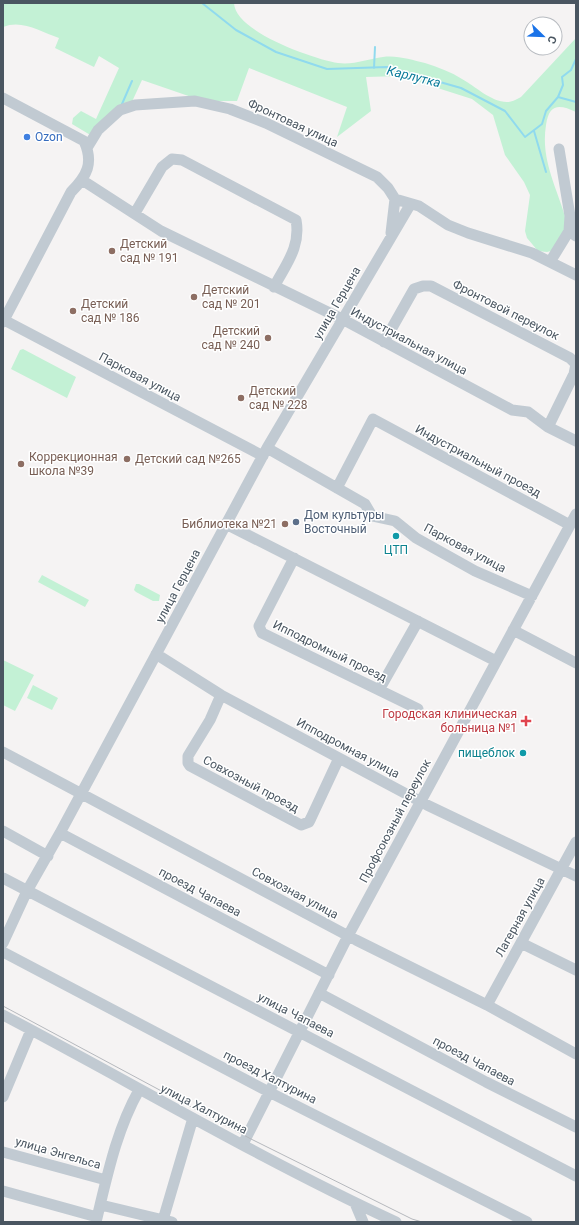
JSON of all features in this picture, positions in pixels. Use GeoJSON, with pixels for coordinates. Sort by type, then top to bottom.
{"type":"FeatureCollection","features":[{"type":"Feature","properties":{"kind":"street"},"geometry":{"type":"LineString","coordinates":[[3,98],[84,141],[90,158],[82,180],[71,192],[4,321]]}},
{"type":"Feature","properties":{"kind":"street","name":"Фронтовая улица"},"geometry":{"type":"LineString","coordinates":[[87,148],[98,130],[120,110],[135,105],[196,101],[230,109],[266,122],[376,177],[388,188],[395,199]]}},
{"type":"Feature","properties":{"kind":"street"},"geometry":{"type":"LineString","coordinates":[[550,262],[574,232],[559,148]]}},
{"type":"Feature","properties":{"kind":"street"},"geometry":{"type":"LineString","coordinates":[[135,213],[162,167],[172,159],[182,160],[296,220],[298,233],[296,246],[274,287]]}},
{"type":"Feature","properties":{"kind":"street","name":"Индустриальная улица"},"geometry":{"type":"LineString","coordinates":[[82,180],[161,231],[342,320],[512,410],[528,412],[548,427],[576,441]]}},
{"type":"Feature","properties":{"kind":"street"},"geometry":{"type":"LineString","coordinates":[[390,237],[395,199],[410,205],[419,206],[448,225],[468,233],[532,253],[576,275]]}},
{"type":"Feature","properties":{"kind":"street","name":"улица Герцена"},"geometry":{"type":"LineString","coordinates":[[3,943],[27,891],[48,856],[81,792],[265,452],[410,205]]}},
{"type":"Feature","properties":{"kind":"street","name":"Фронтовой переулок"},"geometry":{"type":"LineString","coordinates":[[384,342],[414,289],[423,286],[431,286],[570,358],[576,364],[574,374],[548,427]]}},
{"type":"Feature","properties":{"kind":"street","name":"Парковая улица"},"geometry":{"type":"LineString","coordinates":[[4,321],[336,488],[365,504],[372,516],[395,521],[416,538],[475,571],[532,596]]}},
{"type":"Feature","properties":{"kind":"street","name":"Индустриальный проезд"},"geometry":{"type":"LineString","coordinates":[[336,488],[373,419],[570,526]]}},
{"type":"Feature","properties":{"kind":"street","name":"Профсоюзный переулок"},"geometry":{"type":"LineString","coordinates":[[243,1144],[348,936],[576,514]]}},
{"type":"Feature","properties":{"kind":"street"},"geometry":{"type":"LineString","coordinates":[[226,524],[496,661]]}},
{"type":"Feature","properties":{"kind":"street","name":"Ипподромный проезд"},"geometry":{"type":"LineString","coordinates":[[294,558],[259,626],[262,633],[418,709]]}},
{"type":"Feature","properties":{"kind":"street"},"geometry":{"type":"LineString","coordinates":[[379,690],[418,621]]}},
{"type":"Feature","properties":{"kind":"street"},"geometry":{"type":"LineString","coordinates":[[513,630],[576,663]]}},
{"type":"Feature","properties":{"kind":"street","name":"Ипподромная улица"},"geometry":{"type":"LineString","coordinates":[[156,654],[221,695],[420,802],[562,868],[576,876]]}},
{"type":"Feature","properties":{"kind":"street","name":"Совхозный проезд"},"geometry":{"type":"LineString","coordinates":[[221,695],[210,720],[188,756],[187,760],[190,766],[301,825],[309,822],[339,758]]}},
{"type":"Feature","properties":{"kind":"street","name":"Совхозная улица"},"geometry":{"type":"LineString","coordinates":[[3,752],[81,792],[179,847],[348,936],[487,1005],[576,1054]]}},
{"type":"Feature","properties":{"kind":"street"},"geometry":{"type":"LineString","coordinates":[[3,831],[48,856]]}},
{"type":"Feature","properties":{"kind":"street","name":"проезд Чапаева"},"geometry":{"type":"LineString","coordinates":[[60,833],[329,975]]}},
{"type":"Feature","properties":{"kind":"street","name":"Лагерная улица"},"geometry":{"type":"LineString","coordinates":[[487,1005],[576,842]]}},
{"type":"Feature","properties":{"kind":"street","name":"улица Чапаева"},"geometry":{"type":"LineString","coordinates":[[3,878],[576,1176]]}},
{"type":"Feature","properties":{"kind":"street"},"geometry":{"type":"LineString","coordinates":[[521,943],[576,970]]}},
{"type":"Feature","properties":{"kind":"street","name":"проезд Халтурина"},"geometry":{"type":"LineString","coordinates":[[3,952],[269,1092],[527,1222]]}},
{"type":"Feature","properties":{"kind":"street","name":"проезд Чапаева"},"geometry":{"type":"LineString","coordinates":[[319,993],[486,1082],[576,1127]]}},
{"type":"Feature","properties":{"kind":"street","name":"улица Халтурина"},"geometry":{"type":"LineString","coordinates":[[3,1015],[139,1090],[355,1203],[396,1222]]}},
{"type":"Feature","properties":{"kind":"street"},"geometry":{"type":"LineString","coordinates":[[3,1097],[31,1030]]}},
{"type":"Feature","properties":{"kind":"street"},"geometry":{"type":"LineString","coordinates":[[3,1191],[96,1220],[115,1145],[129,1107],[139,1090]]}},
{"type":"Feature","properties":{"kind":"street"},"geometry":{"type":"LineString","coordinates":[[101,1205],[167,1221],[193,1118]]}},
{"type":"Feature","properties":{"kind":"street","name":"улица Энгельса"},"geometry":{"type":"LineString","coordinates":[[3,1152],[106,1180]]}},
{"type":"Feature","properties":{"kind":"street"},"geometry":{"type":"LineString","coordinates":[[355,1203],[363,1222]]}},
{"type":"Feature","properties":{"kind":"green space"},"geometry":{"type":"Polygon","coordinates":[[[3,3],[234,3],[238,14],[247,24],[261,34],[295,50],[338,63],[355,63],[377,58],[399,57],[430,65],[449,72],[458,76],[489,97],[507,102],[521,97],[559,56],[563,56],[563,52],[576,38],[576,112],[560,107],[552,110],[547,118],[545,139],[551,176],[567,224],[555,250],[547,252],[538,251],[527,238],[525,231],[530,195],[524,182],[505,155],[493,115],[472,99],[400,76],[366,77],[371,111],[337,137],[347,107],[249,68],[237,101],[203,101],[142,80],[130,106],[92,136],[72,124],[73,118],[81,111],[96,119],[119,68],[99,56],[94,67],[55,48],[59,38],[31,27],[17,24],[3,27],[3,3]]]}},
{"type":"Feature","properties":{"kind":"green space"},"geometry":{"type":"Polygon","coordinates":[[[23,349],[76,377],[67,398],[11,369],[20,350],[23,349]]]}},
{"type":"Feature","properties":{"kind":"green space"},"geometry":{"type":"Polygon","coordinates":[[[42,575],[89,600],[85,607],[38,582],[42,575]]]}},
{"type":"Feature","properties":{"kind":"green space"},"geometry":{"type":"Polygon","coordinates":[[[136,584],[139,584],[160,595],[159,601],[153,601],[136,592],[134,590],[136,584]]]}},
{"type":"Feature","properties":{"kind":"green space"},"geometry":{"type":"Polygon","coordinates":[[[3,660],[34,675],[15,711],[3,705],[3,660]]]}},
{"type":"Feature","properties":{"kind":"green space"},"geometry":{"type":"Polygon","coordinates":[[[33,685],[58,698],[52,710],[27,698],[33,685]]]}},
{"type":"Feature","properties":{"kind":"waterway","name":"Карлутка"},"geometry":{"type":"LineString","coordinates":[[202,3],[236,30],[276,52],[327,69],[387,67],[461,88],[505,111],[525,137],[542,124],[546,111],[558,97],[563,85],[562,77],[571,70],[576,59]]}},
{"type":"Feature","properties":{"kind":"waterway"},"geometry":{"type":"LineString","coordinates":[[374,68],[375,47]]}},
{"type":"Feature","properties":{"kind":"waterway"},"geometry":{"type":"LineString","coordinates":[[122,104],[132,81]]}},
{"type":"Feature","properties":{"kind":"waterway"},"geometry":{"type":"LineString","coordinates":[[558,97],[576,102]]}},
{"type":"Feature","properties":{"kind":"waterway"},"geometry":{"type":"LineString","coordinates":[[534,131],[546,172]]}},
{"type":"Feature","properties":{"kind":"tram line"},"geometry":{"type":"LineString","coordinates":[[3,1006],[251,1139],[412,1219],[422,1222]]}},
{"type":"Feature","properties":{"kind":"place","name":"Ozon"},"geometry":{"type":"Point","coordinates":[27,137]}},
{"type":"Feature","properties":{"kind":"place","name":"Детский сад № 191"},"geometry":{"type":"Point","coordinates":[112,251]}},
{"type":"Feature","properties":{"kind":"place","name":"Детский сад № 201"},"geometry":{"type":"Point","coordinates":[194,297]}},
{"type":"Feature","properties":{"kind":"place","name":"Детский сад № 186"},"geometry":{"type":"Point","coordinates":[73,311]}},
{"type":"Feature","properties":{"kind":"place","name":"Детский сад № 240"},"geometry":{"type":"Point","coordinates":[268,338]}},
{"type":"Feature","properties":{"kind":"place","name":"Детский сад № 228"},"geometry":{"type":"Point","coordinates":[241,398]}},
{"type":"Feature","properties":{"kind":"place","name":"Детский сад №265"},"geometry":{"type":"Point","coordinates":[127,459]}},
{"type":"Feature","properties":{"kind":"place","name":"Коррекционная школа №39"},"geometry":{"type":"Point","coordinates":[21,464]}},
{"type":"Feature","properties":{"kind":"place","name":"Дом культуры Восточный"},"geometry":{"type":"Point","coordinates":[296,522]}},
{"type":"Feature","properties":{"kind":"place","name":"Библиотека №21"},"geometry":{"type":"Point","coordinates":[285,524]}},
{"type":"Feature","properties":{"kind":"place","name":"ЦТП"},"geometry":{"type":"Point","coordinates":[396,536]}},
{"type":"Feature","properties":{"kind":"place","name":"Городская клиническая больница №1"},"geometry":{"type":"Point","coordinates":[526,721]}},
{"type":"Feature","properties":{"kind":"place","name":"пищеблок"},"geometry":{"type":"Point","coordinates":[523,753]}}]}
